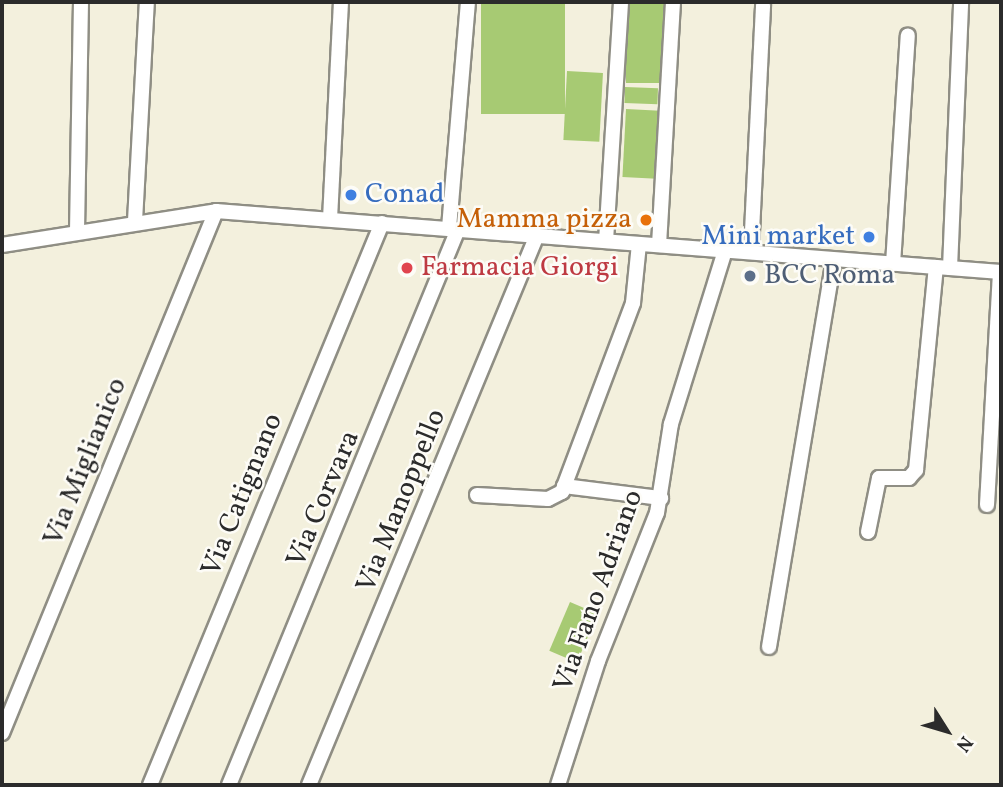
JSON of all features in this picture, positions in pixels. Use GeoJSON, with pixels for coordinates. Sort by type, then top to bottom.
{"type":"FeatureCollection","features":[{"type":"Feature","properties":{"kind":"street"},"geometry":{"type":"LineString","coordinates":[[77,231],[81,2]]}},
{"type":"Feature","properties":{"kind":"street"},"geometry":{"type":"LineString","coordinates":[[135,221],[148,2]]}},
{"type":"Feature","properties":{"kind":"street"},"geometry":{"type":"LineString","coordinates":[[330,219],[341,2]]}},
{"type":"Feature","properties":{"kind":"street","name":"Via Corvara"},"geometry":{"type":"LineString","coordinates":[[229,785],[453,229],[468,2]]}},
{"type":"Feature","properties":{"kind":"street"},"geometry":{"type":"LineString","coordinates":[[606,241],[621,2]]}},
{"type":"Feature","properties":{"kind":"street"},"geometry":{"type":"LineString","coordinates":[[659,245],[673,2]]}},
{"type":"Feature","properties":{"kind":"street"},"geometry":{"type":"LineString","coordinates":[[868,532],[879,478],[908,478],[916,470],[943,267],[961,2]]}},
{"type":"Feature","properties":{"kind":"street"},"geometry":{"type":"LineString","coordinates":[[751,253],[763,5]]}},
{"type":"Feature","properties":{"kind":"street"},"geometry":{"type":"LineString","coordinates":[[893,264],[908,35]]}},
{"type":"Feature","properties":{"kind":"street"},"geometry":{"type":"LineString","coordinates":[[2,245],[135,221],[216,211],[1001,272],[987,505]]}},
{"type":"Feature","properties":{"kind":"street","name":"Via Miglianico"},"geometry":{"type":"LineString","coordinates":[[2,733],[216,211]]}},
{"type":"Feature","properties":{"kind":"street","name":"Via Catignano"},"geometry":{"type":"LineString","coordinates":[[150,785],[382,223]]}},
{"type":"Feature","properties":{"kind":"street","name":"Via Manoppello"},"geometry":{"type":"LineString","coordinates":[[309,785],[537,235]]}},
{"type":"Feature","properties":{"kind":"street"},"geometry":{"type":"LineString","coordinates":[[477,495],[548,499],[564,486],[633,303],[639,243]]}},
{"type":"Feature","properties":{"kind":"street","name":"Via Fano Adriano"},"geometry":{"type":"LineString","coordinates":[[558,785],[661,498],[671,424],[725,251]]}},
{"type":"Feature","properties":{"kind":"street"},"geometry":{"type":"LineString","coordinates":[[769,647],[834,260]]}},
{"type":"Feature","properties":{"kind":"street"},"geometry":{"type":"LineString","coordinates":[[564,486],[661,498]]}},
{"type":"Feature","properties":{"kind":"green space"},"geometry":{"type":"Polygon","coordinates":[[[481,2],[565,2],[565,114],[481,114],[481,2]]]}},
{"type":"Feature","properties":{"kind":"green space"},"geometry":{"type":"Polygon","coordinates":[[[626,2],[667,2],[667,83],[626,83],[626,2]]]}},
{"type":"Feature","properties":{"kind":"green space"},"geometry":{"type":"Polygon","coordinates":[[[567,71],[603,73],[599,142],[563,140],[567,71]]]}},
{"type":"Feature","properties":{"kind":"green space"},"geometry":{"type":"Polygon","coordinates":[[[625,87],[658,88],[657,104],[624,103],[625,87]]]}},
{"type":"Feature","properties":{"kind":"green space"},"geometry":{"type":"Polygon","coordinates":[[[626,109],[660,111],[656,179],[622,177],[626,109]]]}},
{"type":"Feature","properties":{"kind":"green space"},"geometry":{"type":"Polygon","coordinates":[[[570,602],[598,614],[577,663],[549,651],[570,602]]]}},
{"type":"Feature","properties":{"kind":"place","name":"Conad"},"geometry":{"type":"Point","coordinates":[351,195]}},
{"type":"Feature","properties":{"kind":"place","name":"Mamma pizza"},"geometry":{"type":"Point","coordinates":[646,220]}},
{"type":"Feature","properties":{"kind":"place","name":"Mini market"},"geometry":{"type":"Point","coordinates":[869,237]}},
{"type":"Feature","properties":{"kind":"place","name":"Farmacia Giorgi"},"geometry":{"type":"Point","coordinates":[407,268]}},
{"type":"Feature","properties":{"kind":"place","name":"BCC Roma"},"geometry":{"type":"Point","coordinates":[750,276]}}]}
